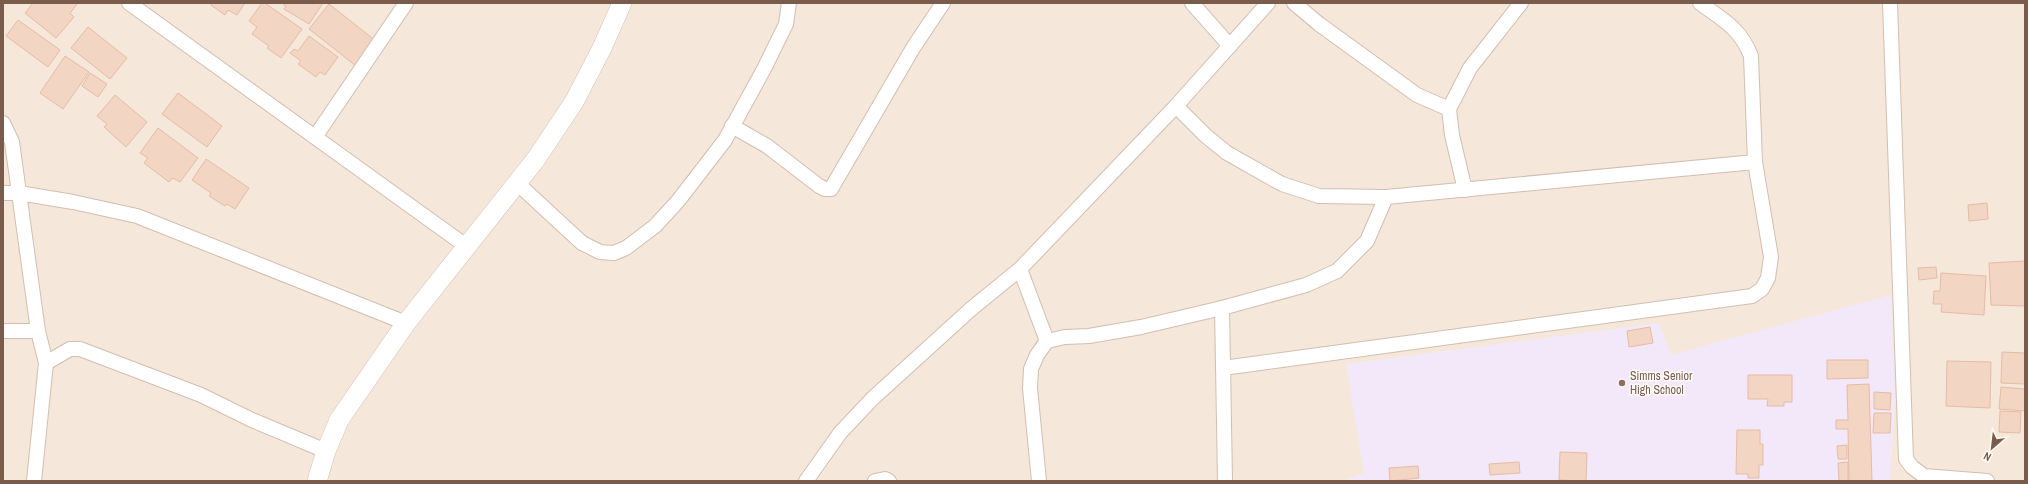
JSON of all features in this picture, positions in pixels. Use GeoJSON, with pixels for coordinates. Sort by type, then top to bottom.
{"type":"FeatureCollection","features":[{"type":"Feature","properties":{"kind":"street"},"geometry":{"type":"LineString","coordinates":[[129,3],[466,246]]}},
{"type":"Feature","properties":{"kind":"street"},"geometry":{"type":"LineString","coordinates":[[317,481],[326,452],[339,420],[406,323],[536,159],[574,102],[602,48],[622,3]]}},
{"type":"Feature","properties":{"kind":"street"},"geometry":{"type":"LineString","coordinates":[[517,183],[582,242],[600,252],[614,253],[626,248],[655,226],[678,201],[725,140],[765,67],[786,24],[789,3]]}},
{"type":"Feature","properties":{"kind":"street"},"geometry":{"type":"LineString","coordinates":[[732,126],[767,146],[819,186],[831,189],[913,48],[943,3]]}},
{"type":"Feature","properties":{"kind":"street"},"geometry":{"type":"LineString","coordinates":[[1192,3],[1230,46]]}},
{"type":"Feature","properties":{"kind":"street"},"geometry":{"type":"LineString","coordinates":[[806,481],[840,433],[872,399],[971,309],[1020,269],[1176,106],[1268,3]]}},
{"type":"Feature","properties":{"kind":"street"},"geometry":{"type":"LineString","coordinates":[[1294,3],[1319,24],[1417,95],[1449,109]]}},
{"type":"Feature","properties":{"kind":"street"},"geometry":{"type":"LineString","coordinates":[[1464,190],[1452,135],[1449,109],[1470,68],[1521,3]]}},
{"type":"Feature","properties":{"kind":"street"},"geometry":{"type":"LineString","coordinates":[[1223,368],[1752,296],[1762,289],[1768,278],[1772,257],[1755,162],[1750,56],[1745,42],[1737,31],[1700,3]]}},
{"type":"Feature","properties":{"kind":"street"},"geometry":{"type":"LineString","coordinates":[[1890,3],[1906,459],[1912,467],[1924,476],[1987,481]]}},
{"type":"Feature","properties":{"kind":"street"},"geometry":{"type":"LineString","coordinates":[[316,137],[403,4]]}},
{"type":"Feature","properties":{"kind":"street"},"geometry":{"type":"LineString","coordinates":[[1176,106],[1206,136],[1227,153],[1282,184],[1318,196],[1386,197],[1755,162]]}},
{"type":"Feature","properties":{"kind":"street"},"geometry":{"type":"LineString","coordinates":[[3,123],[12,142],[38,332],[46,364],[34,481]]}},
{"type":"Feature","properties":{"kind":"street"},"geometry":{"type":"LineString","coordinates":[[3,193],[19,193],[73,202],[137,216],[406,323]]}},
{"type":"Feature","properties":{"kind":"street"},"geometry":{"type":"LineString","coordinates":[[1039,481],[1030,388],[1032,369],[1037,355],[1047,341],[1141,327],[1222,308],[1306,285],[1337,271],[1367,241],[1386,197]]}},
{"type":"Feature","properties":{"kind":"street"},"geometry":{"type":"LineString","coordinates":[[1020,269],[1047,341]]}},
{"type":"Feature","properties":{"kind":"street"},"geometry":{"type":"LineString","coordinates":[[1222,308],[1225,481]]}},
{"type":"Feature","properties":{"kind":"street"},"geometry":{"type":"LineString","coordinates":[[3,331],[38,332]]}},
{"type":"Feature","properties":{"kind":"street"},"geometry":{"type":"LineString","coordinates":[[46,364],[70,349],[80,349],[201,395],[326,452]]}},
{"type":"Feature","properties":{"kind":"street"},"geometry":{"type":"LineString","coordinates":[[875,481],[884,479],[890,481]]}},
{"type":"Feature","properties":{"kind":"shaded area"},"geometry":{"type":"Polygon","coordinates":[[[3,3],[2025,3],[2025,481],[3,481],[3,3]]]}},
{"type":"Feature","properties":{"kind":"shaded area","name":"Simms Senior High School"},"geometry":{"type":"Polygon","coordinates":[[[1891,295],[1895,402],[1890,481],[1343,481],[1364,473],[1346,364],[1659,323],[1671,355],[1891,295]]]}},
{"type":"Feature","properties":{"kind":"building"},"geometry":{"type":"Polygon","coordinates":[[[33,3],[78,3],[70,13],[74,17],[56,38],[25,13],[33,3]]]}},
{"type":"Feature","properties":{"kind":"building"},"geometry":{"type":"Polygon","coordinates":[[[212,3],[245,3],[237,15],[228,10],[225,15],[211,5],[212,3]]]}},
{"type":"Feature","properties":{"kind":"building"},"geometry":{"type":"Polygon","coordinates":[[[262,3],[265,3],[302,29],[281,58],[267,48],[269,46],[252,34],[257,27],[249,21],[262,3]]]}},
{"type":"Feature","properties":{"kind":"building"},"geometry":{"type":"Polygon","coordinates":[[[282,3],[323,3],[309,24],[284,9],[286,6],[282,3]]]}},
{"type":"Feature","properties":{"kind":"building"},"geometry":{"type":"Polygon","coordinates":[[[329,4],[376,41],[356,66],[309,29],[329,4]]]}},
{"type":"Feature","properties":{"kind":"building"},"geometry":{"type":"Polygon","coordinates":[[[18,20],[60,50],[48,67],[6,36],[18,20]]]}},
{"type":"Feature","properties":{"kind":"building"},"geometry":{"type":"Polygon","coordinates":[[[88,27],[127,58],[110,79],[71,48],[88,27]]]}},
{"type":"Feature","properties":{"kind":"building"},"geometry":{"type":"Polygon","coordinates":[[[309,36],[338,57],[325,75],[320,72],[316,77],[298,64],[301,61],[290,53],[294,49],[298,51],[309,36]]]}},
{"type":"Feature","properties":{"kind":"building"},"geometry":{"type":"Polygon","coordinates":[[[65,56],[89,72],[63,109],[40,93],[65,56]]]}},
{"type":"Feature","properties":{"kind":"building"},"geometry":{"type":"Polygon","coordinates":[[[90,73],[107,84],[98,97],[82,86],[90,73]]]}},
{"type":"Feature","properties":{"kind":"building"},"geometry":{"type":"Polygon","coordinates":[[[178,93],[222,126],[207,147],[162,114],[178,93]]]}},
{"type":"Feature","properties":{"kind":"building"},"geometry":{"type":"Polygon","coordinates":[[[115,95],[147,122],[126,147],[104,127],[107,124],[97,116],[115,95]]]}},
{"type":"Feature","properties":{"kind":"building"},"geometry":{"type":"Polygon","coordinates":[[[158,128],[198,158],[180,182],[173,178],[169,182],[144,163],[148,158],[140,153],[158,128]]]}},
{"type":"Feature","properties":{"kind":"building"},"geometry":{"type":"Polygon","coordinates":[[[206,159],[249,188],[235,209],[227,204],[225,206],[209,196],[211,193],[192,180],[206,159]]]}},
{"type":"Feature","properties":{"kind":"building"},"geometry":{"type":"Polygon","coordinates":[[[1987,203],[1988,219],[1969,221],[1968,205],[1987,203]]]}},
{"type":"Feature","properties":{"kind":"building"},"geometry":{"type":"Polygon","coordinates":[[[2025,261],[2025,306],[1991,305],[1989,263],[2025,261]]]}},
{"type":"Feature","properties":{"kind":"building"},"geometry":{"type":"Polygon","coordinates":[[[1936,267],[1937,278],[1919,280],[1918,268],[1936,267]]]}},
{"type":"Feature","properties":{"kind":"building"},"geometry":{"type":"Polygon","coordinates":[[[1941,273],[1986,276],[1984,315],[1941,312],[1942,304],[1933,304],[1934,291],[1940,291],[1941,273]]]}},
{"type":"Feature","properties":{"kind":"building"},"geometry":{"type":"Polygon","coordinates":[[[1650,327],[1653,343],[1629,347],[1627,331],[1650,327]]]}},
{"type":"Feature","properties":{"kind":"building"},"geometry":{"type":"Polygon","coordinates":[[[2002,352],[2025,353],[2025,384],[2001,383],[2002,352]]]}},
{"type":"Feature","properties":{"kind":"building"},"geometry":{"type":"Polygon","coordinates":[[[1827,360],[1868,360],[1868,378],[1827,379],[1827,360]]]}},
{"type":"Feature","properties":{"kind":"building"},"geometry":{"type":"Polygon","coordinates":[[[1947,361],[1991,362],[1990,408],[1946,406],[1947,361]]]}},
{"type":"Feature","properties":{"kind":"building"},"geometry":{"type":"Polygon","coordinates":[[[1748,375],[1792,375],[1792,402],[1784,402],[1784,406],[1767,406],[1768,399],[1748,399],[1748,375]]]}},
{"type":"Feature","properties":{"kind":"building"},"geometry":{"type":"Polygon","coordinates":[[[1869,384],[1872,481],[1849,481],[1848,429],[1836,429],[1836,420],[1848,420],[1847,385],[1869,384]]]}},
{"type":"Feature","properties":{"kind":"building"},"geometry":{"type":"Polygon","coordinates":[[[2001,387],[2025,389],[2025,411],[1999,409],[2001,387]]]}},
{"type":"Feature","properties":{"kind":"building"},"geometry":{"type":"Polygon","coordinates":[[[1874,392],[1891,393],[1890,410],[1874,409],[1874,392]]]}},
{"type":"Feature","properties":{"kind":"building"},"geometry":{"type":"Polygon","coordinates":[[[2000,411],[2021,412],[2020,433],[1999,432],[2000,411]]]}},
{"type":"Feature","properties":{"kind":"building"},"geometry":{"type":"Polygon","coordinates":[[[1874,413],[1891,413],[1890,433],[1873,433],[1874,413]]]}},
{"type":"Feature","properties":{"kind":"building"},"geometry":{"type":"Polygon","coordinates":[[[1737,430],[1760,430],[1760,444],[1763,444],[1763,465],[1759,465],[1759,478],[1748,478],[1748,474],[1736,474],[1737,430]]]}},
{"type":"Feature","properties":{"kind":"building"},"geometry":{"type":"Polygon","coordinates":[[[1847,445],[1847,459],[1838,459],[1837,446],[1847,445]]]}},
{"type":"Feature","properties":{"kind":"building"},"geometry":{"type":"Polygon","coordinates":[[[1560,452],[1587,453],[1586,481],[1559,480],[1560,452]]]}},
{"type":"Feature","properties":{"kind":"building"},"geometry":{"type":"Polygon","coordinates":[[[1519,462],[1520,473],[1490,475],[1489,464],[1519,462]]]}},
{"type":"Feature","properties":{"kind":"building"},"geometry":{"type":"Polygon","coordinates":[[[1848,462],[1848,481],[1839,481],[1838,463],[1848,462]]]}},
{"type":"Feature","properties":{"kind":"building"},"geometry":{"type":"Polygon","coordinates":[[[1418,466],[1419,478],[1390,481],[1389,468],[1418,466]]]}},
{"type":"Feature","properties":{"kind":"place","name":"Simms Senior High School"},"geometry":{"type":"Point","coordinates":[1622,383]}}]}
